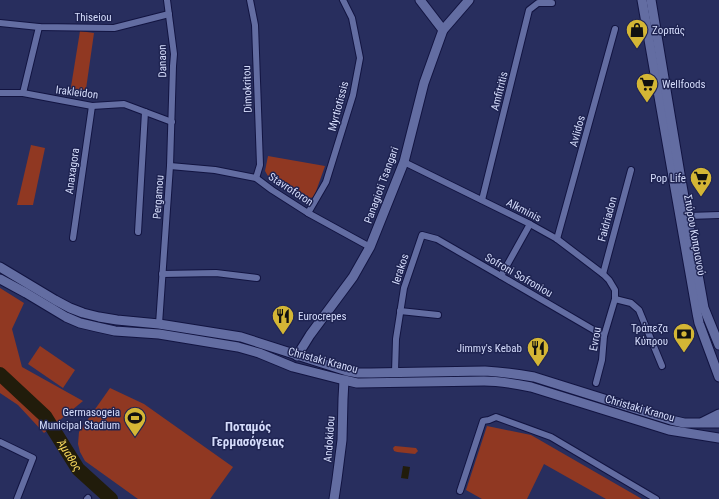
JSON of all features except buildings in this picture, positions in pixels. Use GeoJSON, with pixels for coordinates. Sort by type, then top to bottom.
{"type":"FeatureCollection","features":[{"type":"Feature","properties":{"kind":"main road"},"geometry":{"type":"LineString","coordinates":[[420,0],[443,30],[469,0]]}},
{"type":"Feature","properties":{"kind":"main road","name":"Σπύρου Κυπριανού"},"geometry":{"type":"LineString","coordinates":[[642,0],[699,323],[719,377]]}},
{"type":"Feature","properties":{"kind":"main road","name":"Σπύρου Κυπριανού"},"geometry":{"type":"LineString","coordinates":[[651,0],[704,308],[719,345]]}},
{"type":"Feature","properties":{"kind":"main road","name":"Panagioti Tsangari"},"geometry":{"type":"LineString","coordinates":[[298,356],[310,335],[353,277],[370,247],[404,162],[424,84],[443,30]]}},
{"type":"Feature","properties":{"kind":"main road","name":"Christaki Kranou"},"geometry":{"type":"LineString","coordinates":[[0,267],[70,308],[99,317],[159,324],[241,337],[335,368],[358,373],[485,371],[519,374],[534,377],[671,420],[684,423],[719,423]]}},
{"type":"Feature","properties":{"kind":"main road","name":"Christaki Kranou"},"geometry":{"type":"LineString","coordinates":[[0,279],[66,317],[80,323],[97,327],[158,334],[238,347],[293,366],[357,383],[484,380],[517,384],[669,430],[719,438]]}},
{"type":"Feature","properties":{"kind":"main road","name":"Andokidou"},"geometry":{"type":"LineString","coordinates":[[334,499],[338,479],[342,440],[344,380]]}},
{"type":"Feature","properties":{"kind":"main road"},"geometry":{"type":"LineString","coordinates":[[700,423],[719,414]]}},
{"type":"Feature","properties":{"kind":"street","name":"Danaon"},"geometry":{"type":"LineString","coordinates":[[167,0],[174,54],[172,122]]}},
{"type":"Feature","properties":{"kind":"street","name":"Dimokritou"},"geometry":{"type":"LineString","coordinates":[[250,0],[255,25],[256,46],[260,165],[256,178]]}},
{"type":"Feature","properties":{"kind":"street","name":"Myrtiotissis"},"geometry":{"type":"LineString","coordinates":[[308,213],[326,182],[353,95],[360,58],[352,18],[343,0]]}},
{"type":"Feature","properties":{"kind":"street","name":"Amfitritis"},"geometry":{"type":"LineString","coordinates":[[482,200],[530,10],[538,3],[552,3]]}},
{"type":"Feature","properties":{"kind":"street","name":"Thiseiou"},"geometry":{"type":"LineString","coordinates":[[0,23],[40,27],[114,28],[169,14]]}},
{"type":"Feature","properties":{"kind":"street"},"geometry":{"type":"LineString","coordinates":[[23,93],[40,27]]}},
{"type":"Feature","properties":{"kind":"street","name":"Avlidos"},"geometry":{"type":"LineString","coordinates":[[558,239],[615,29]]}},
{"type":"Feature","properties":{"kind":"street","name":"Irakleidon"},"geometry":{"type":"LineString","coordinates":[[0,93],[23,93],[92,106],[124,104],[172,122]]}},
{"type":"Feature","properties":{"kind":"street","name":"Anaxagora"},"geometry":{"type":"LineString","coordinates":[[73,238],[92,106]]}},
{"type":"Feature","properties":{"kind":"street"},"geometry":{"type":"LineString","coordinates":[[138,232],[145,112]]}},
{"type":"Feature","properties":{"kind":"street","name":"Pergamou"},"geometry":{"type":"LineString","coordinates":[[159,324],[172,122]]}},
{"type":"Feature","properties":{"kind":"street","name":"Alkminis"},"geometry":{"type":"LineString","coordinates":[[404,162],[558,239],[609,280],[615,290],[615,299]]}},
{"type":"Feature","properties":{"kind":"street","name":"Stavroforon"},"geometry":{"type":"LineString","coordinates":[[170,166],[215,170],[256,178],[308,213],[370,247]]}},
{"type":"Feature","properties":{"kind":"street","name":"Faidriadon"},"geometry":{"type":"LineString","coordinates":[[603,274],[631,170]]}},
{"type":"Feature","properties":{"kind":"street"},"geometry":{"type":"LineString","coordinates":[[688,216],[719,215]]}},
{"type":"Feature","properties":{"kind":"street"},"geometry":{"type":"LineString","coordinates":[[502,276],[530,224]]}},
{"type":"Feature","properties":{"kind":"street","name":"Sofroni Sofroniou"},"geometry":{"type":"LineString","coordinates":[[422,235],[437,239],[604,336]]}},
{"type":"Feature","properties":{"kind":"street","name":"Ierakos"},"geometry":{"type":"LineString","coordinates":[[395,372],[396,339],[404,288],[422,235]]}},
{"type":"Feature","properties":{"kind":"street"},"geometry":{"type":"LineString","coordinates":[[162,274],[216,273],[257,278]]}},
{"type":"Feature","properties":{"kind":"street"},"geometry":{"type":"LineString","coordinates":[[615,299],[631,303],[639,310],[662,366]]}},
{"type":"Feature","properties":{"kind":"street","name":"Evrou"},"geometry":{"type":"LineString","coordinates":[[596,383],[602,360],[604,336],[615,299]]}},
{"type":"Feature","properties":{"kind":"street"},"geometry":{"type":"LineString","coordinates":[[400,311],[438,315]]}},
{"type":"Feature","properties":{"kind":"street","name":"Panagioti Tsangari"},"geometry":{"type":"LineString","coordinates":[[293,366],[298,356]]}},
{"type":"Feature","properties":{"kind":"street"},"geometry":{"type":"LineString","coordinates":[[460,491],[483,421],[489,420],[496,416],[552,437],[656,499]]}},
{"type":"Feature","properties":{"kind":"street"},"geometry":{"type":"LineString","coordinates":[[0,442],[33,458],[17,499]]}},
{"type":"Feature","properties":{"kind":"shaded area"},"geometry":{"type":"Polygon","coordinates":[[[80,31],[94,33],[85,96],[70,93],[80,31]]]}},
{"type":"Feature","properties":{"kind":"shaded area"},"geometry":{"type":"Polygon","coordinates":[[[31,145],[45,148],[33,205],[17,205],[31,145]]]}},
{"type":"Feature","properties":{"kind":"shaded area"},"geometry":{"type":"Polygon","coordinates":[[[268,156],[325,166],[314,197],[303,199],[268,176],[265,171],[268,156]]]}},
{"type":"Feature","properties":{"kind":"shaded area"},"geometry":{"type":"Polygon","coordinates":[[[0,288],[24,303],[12,329],[22,367],[83,401],[44,433],[18,405],[0,393],[0,288]]]}},
{"type":"Feature","properties":{"kind":"shaded area"},"geometry":{"type":"Polygon","coordinates":[[[40,346],[75,370],[63,388],[28,364],[40,346]]]}},
{"type":"Feature","properties":{"kind":"shaded area","name":"Germasogeia Municipal Stadium"},"geometry":{"type":"Polygon","coordinates":[[[110,388],[144,404],[233,467],[210,499],[138,499],[85,461],[78,444],[79,432],[110,388]]]}},
{"type":"Feature","properties":{"kind":"shaded area"},"geometry":{"type":"Polygon","coordinates":[[[487,426],[531,435],[642,499],[606,499],[544,464],[527,499],[482,499],[466,490],[487,426]]]}},
{"type":"Feature","properties":{"kind":"shaded area"},"geometry":{"type":"Polygon","coordinates":[[[395,446],[416,448],[418,451],[415,454],[397,452],[394,451],[393,448],[395,446]]]}},
{"type":"Feature","properties":{"kind":"shaded area"},"geometry":{"type":"Polygon","coordinates":[[[403,466],[410,467],[408,479],[401,478],[403,466]]]}},
{"type":"Feature","properties":{"kind":"waterway","name":"Άμαθος"},"geometry":{"type":"LineString","coordinates":[[0,374],[45,416],[78,469],[111,499]]}},
{"type":"Feature","properties":{"kind":"place","name":"Ζορπάς"},"geometry":{"type":"Point","coordinates":[637,50]}},
{"type":"Feature","properties":{"kind":"place","name":"Wellfoods"},"geometry":{"type":"Point","coordinates":[647,104]}},
{"type":"Feature","properties":{"kind":"place","name":"Pop Life"},"geometry":{"type":"Point","coordinates":[701,198]}},
{"type":"Feature","properties":{"kind":"place","name":"Eurocrepes"},"geometry":{"type":"Point","coordinates":[283,336]}},
{"type":"Feature","properties":{"kind":"place","name":"Τράπεζα Κύπρου"},"geometry":{"type":"Point","coordinates":[684,354]}},
{"type":"Feature","properties":{"kind":"place","name":"Jimmy's Kebab"},"geometry":{"type":"Point","coordinates":[538,368]}},
{"type":"Feature","properties":{"kind":"place","name":"Germasogeia Municipal Stadium"},"geometry":{"type":"Point","coordinates":[135,438]}},
{"type":"Feature","properties":{"kind":"district","name":"Ποταμός Γερμασόγειας"},"geometry":{"type":"Point","coordinates":[248,434]}}]}
